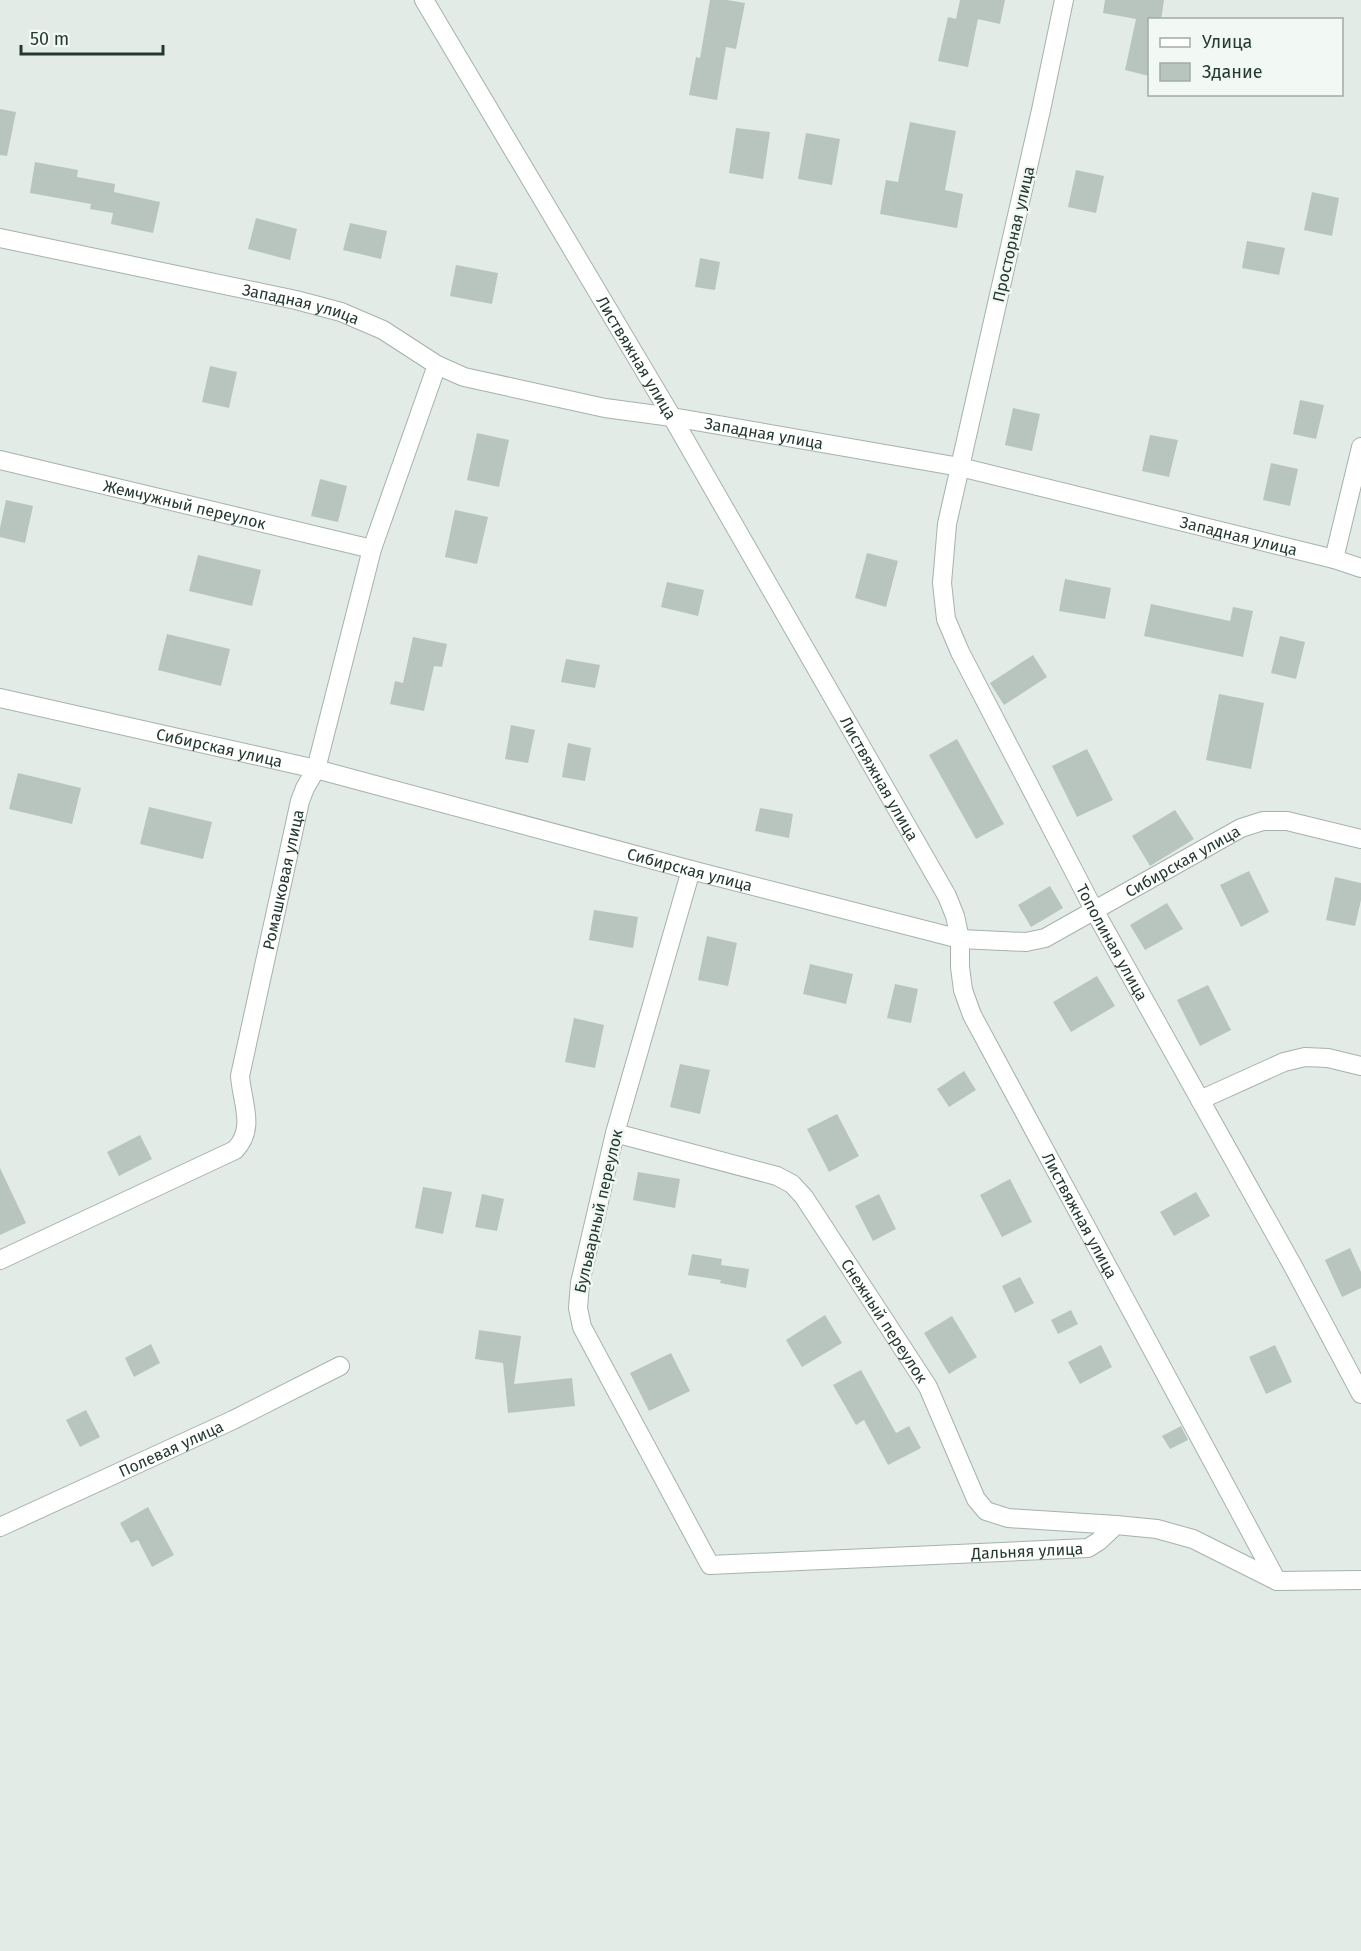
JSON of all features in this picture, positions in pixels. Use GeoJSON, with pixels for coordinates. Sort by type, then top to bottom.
{"type":"FeatureCollection","features":[{"type":"Feature","properties":{"kind":"street","name":"Листвяжная улица"},"geometry":{"type":"LineString","coordinates":[[424,0],[672,417],[947,896],[955,916],[960,939],[963,990],[972,1015],[1277,1581]]}},
{"type":"Feature","properties":{"kind":"street","name":"Просторная улица"},"geometry":{"type":"LineString","coordinates":[[960,468],[1039,122],[1064,0]]}},
{"type":"Feature","properties":{"kind":"street","name":"Западная улица"},"geometry":{"type":"LineString","coordinates":[[0,238],[296,300],[340,312],[383,330],[437,365],[464,376],[605,408],[672,417],[960,468],[1334,559],[1361,568]]}},
{"type":"Feature","properties":{"kind":"street","name":"Ромашковая улица"},"geometry":{"type":"LineString","coordinates":[[0,1260],[235,1150],[243,1141],[248,1124],[241,1093],[240,1076],[300,801],[316,769],[372,549],[437,365]]}},
{"type":"Feature","properties":{"kind":"street"},"geometry":{"type":"LineString","coordinates":[[1334,559],[1361,447]]}},
{"type":"Feature","properties":{"kind":"street","name":"Жемчужный переулок"},"geometry":{"type":"LineString","coordinates":[[0,460],[372,549]]}},
{"type":"Feature","properties":{"kind":"street","name":"Тополиная улица"},"geometry":{"type":"LineString","coordinates":[[960,468],[947,524],[942,582],[946,619],[960,652],[1094,910],[1294,1268],[1361,1394]]}},
{"type":"Feature","properties":{"kind":"street","name":"Сибирская улица"},"geometry":{"type":"LineString","coordinates":[[0,698],[316,769],[691,870],[960,939],[1026,942],[1045,938],[1241,828],[1263,821],[1287,821],[1361,838]]}},
{"type":"Feature","properties":{"kind":"street","name":"Бульварный переулок"},"geometry":{"type":"LineString","coordinates":[[691,870],[615,1133],[580,1283],[578,1308],[582,1328],[710,1565]]}},
{"type":"Feature","properties":{"kind":"street"},"geometry":{"type":"LineString","coordinates":[[1200,1100],[1284,1062],[1305,1057],[1328,1058],[1361,1066]]}},
{"type":"Feature","properties":{"kind":"street","name":"Снежный переулок"},"geometry":{"type":"LineString","coordinates":[[615,1133],[777,1176],[792,1184],[804,1197],[928,1387],[976,1499],[986,1511],[1008,1518],[1116,1525]]}},
{"type":"Feature","properties":{"kind":"street","name":"Полевая улица"},"geometry":{"type":"LineString","coordinates":[[0,1527],[233,1420],[340,1366]]}},
{"type":"Feature","properties":{"kind":"street"},"geometry":{"type":"LineString","coordinates":[[1116,1525],[1156,1529],[1193,1539],[1277,1581],[1361,1580]]}},
{"type":"Feature","properties":{"kind":"street","name":"Дальняя улица"},"geometry":{"type":"LineString","coordinates":[[710,1565],[1088,1548],[1116,1525]]}},
{"type":"Feature","properties":{"kind":"building"},"geometry":{"type":"Polygon","coordinates":[[[710,0],[745,3],[736,49],[726,47],[717,100],[689,95],[696,57],[700,58],[710,0]]]}},
{"type":"Feature","properties":{"kind":"building"},"geometry":{"type":"Polygon","coordinates":[[[960,0],[1005,0],[1000,24],[978,19],[968,67],[938,61],[948,17],[956,19],[960,0]]]}},
{"type":"Feature","properties":{"kind":"building"},"geometry":{"type":"Polygon","coordinates":[[[1105,0],[1164,0],[1161,18],[1148,18],[1148,76],[1125,70],[1136,19],[1103,13],[1105,0]]]}},
{"type":"Feature","properties":{"kind":"building"},"geometry":{"type":"Polygon","coordinates":[[[0,109],[16,112],[7,156],[0,155],[0,109]]]}},
{"type":"Feature","properties":{"kind":"building"},"geometry":{"type":"Polygon","coordinates":[[[910,122],[956,131],[945,190],[963,194],[957,228],[880,214],[886,180],[898,182],[910,122]]]}},
{"type":"Feature","properties":{"kind":"building"},"geometry":{"type":"Polygon","coordinates":[[[736,128],[770,132],[763,179],[729,173],[736,128]]]}},
{"type":"Feature","properties":{"kind":"building"},"geometry":{"type":"Polygon","coordinates":[[[806,133],[840,139],[832,185],[798,179],[806,133]]]}},
{"type":"Feature","properties":{"kind":"building"},"geometry":{"type":"Polygon","coordinates":[[[35,162],[78,170],[77,177],[115,184],[114,192],[160,202],[153,233],[111,224],[113,213],[90,209],[91,204],[30,193],[35,162]]]}},
{"type":"Feature","properties":{"kind":"building"},"geometry":{"type":"Polygon","coordinates":[[[1076,170],[1104,176],[1096,213],[1068,207],[1076,170]]]}},
{"type":"Feature","properties":{"kind":"building"},"geometry":{"type":"Polygon","coordinates":[[[1312,192],[1339,198],[1332,236],[1304,230],[1312,192]]]}},
{"type":"Feature","properties":{"kind":"building"},"geometry":{"type":"Polygon","coordinates":[[[256,218],[297,229],[290,260],[248,249],[256,218]]]}},
{"type":"Feature","properties":{"kind":"building"},"geometry":{"type":"Polygon","coordinates":[[[350,223],[387,231],[381,259],[343,250],[350,223]]]}},
{"type":"Feature","properties":{"kind":"building"},"geometry":{"type":"Polygon","coordinates":[[[1247,241],[1285,248],[1279,275],[1242,268],[1247,241]]]}},
{"type":"Feature","properties":{"kind":"building"},"geometry":{"type":"Polygon","coordinates":[[[700,258],[720,262],[715,290],[695,287],[700,258]]]}},
{"type":"Feature","properties":{"kind":"building"},"geometry":{"type":"Polygon","coordinates":[[[456,265],[498,273],[492,304],[450,296],[456,265]]]}},
{"type":"Feature","properties":{"kind":"building"},"geometry":{"type":"Polygon","coordinates":[[[210,366],[237,372],[229,408],[202,402],[210,366]]]}},
{"type":"Feature","properties":{"kind":"building"},"geometry":{"type":"Polygon","coordinates":[[[1300,400],[1324,405],[1316,439],[1293,434],[1300,400]]]}},
{"type":"Feature","properties":{"kind":"building"},"geometry":{"type":"Polygon","coordinates":[[[1013,408],[1040,414],[1032,451],[1005,445],[1013,408]]]}},
{"type":"Feature","properties":{"kind":"building"},"geometry":{"type":"Polygon","coordinates":[[[477,433],[509,440],[499,487],[467,480],[477,433]]]}},
{"type":"Feature","properties":{"kind":"building"},"geometry":{"type":"Polygon","coordinates":[[[1150,435],[1178,440],[1169,477],[1142,471],[1150,435]]]}},
{"type":"Feature","properties":{"kind":"building"},"geometry":{"type":"Polygon","coordinates":[[[1271,463],[1298,469],[1290,506],[1263,500],[1271,463]]]}},
{"type":"Feature","properties":{"kind":"building"},"geometry":{"type":"Polygon","coordinates":[[[320,479],[347,486],[338,522],[311,516],[320,479]]]}},
{"type":"Feature","properties":{"kind":"building"},"geometry":{"type":"Polygon","coordinates":[[[6,500],[33,506],[25,543],[0,537],[6,500]]]}},
{"type":"Feature","properties":{"kind":"building"},"geometry":{"type":"Polygon","coordinates":[[[455,510],[488,517],[477,564],[445,557],[455,510]]]}},
{"type":"Feature","properties":{"kind":"building"},"geometry":{"type":"Polygon","coordinates":[[[867,553],[898,561],[886,607],[855,598],[867,553]]]}},
{"type":"Feature","properties":{"kind":"building"},"geometry":{"type":"Polygon","coordinates":[[[198,555],[261,570],[252,606],[189,591],[198,555]]]}},
{"type":"Feature","properties":{"kind":"building"},"geometry":{"type":"Polygon","coordinates":[[[1065,579],[1111,588],[1105,619],[1059,611],[1065,579]]]}},
{"type":"Feature","properties":{"kind":"building"},"geometry":{"type":"Polygon","coordinates":[[[667,582],[704,590],[698,616],[661,607],[667,582]]]}},
{"type":"Feature","properties":{"kind":"building"},"geometry":{"type":"Polygon","coordinates":[[[1151,604],[1230,621],[1233,607],[1253,611],[1243,657],[1144,636],[1151,604]]]}},
{"type":"Feature","properties":{"kind":"building"},"geometry":{"type":"Polygon","coordinates":[[[167,634],[230,649],[221,686],[158,670],[167,634]]]}},
{"type":"Feature","properties":{"kind":"building"},"geometry":{"type":"Polygon","coordinates":[[[1280,636],[1305,642],[1296,679],[1271,673],[1280,636]]]}},
{"type":"Feature","properties":{"kind":"building"},"geometry":{"type":"Polygon","coordinates":[[[413,637],[447,644],[442,667],[434,666],[424,711],[390,704],[395,681],[403,683],[413,637]]]}},
{"type":"Feature","properties":{"kind":"building"},"geometry":{"type":"Polygon","coordinates":[[[1033,655],[1047,677],[1004,705],[990,683],[1033,655]]]}},
{"type":"Feature","properties":{"kind":"building"},"geometry":{"type":"Polygon","coordinates":[[[566,659],[600,665],[595,688],[561,682],[566,659]]]}},
{"type":"Feature","properties":{"kind":"building"},"geometry":{"type":"Polygon","coordinates":[[[1219,694],[1264,703],[1251,769],[1206,760],[1219,694]]]}},
{"type":"Feature","properties":{"kind":"building"},"geometry":{"type":"Polygon","coordinates":[[[511,725],[535,730],[528,763],[505,759],[511,725]]]}},
{"type":"Feature","properties":{"kind":"building"},"geometry":{"type":"Polygon","coordinates":[[[957,739],[1004,824],[976,839],[929,755],[957,739]]]}},
{"type":"Feature","properties":{"kind":"building"},"geometry":{"type":"Polygon","coordinates":[[[568,743],[591,748],[585,781],[562,777],[568,743]]]}},
{"type":"Feature","properties":{"kind":"building"},"geometry":{"type":"Polygon","coordinates":[[[1087,749],[1113,800],[1077,817],[1052,766],[1087,749]]]}},
{"type":"Feature","properties":{"kind":"building"},"geometry":{"type":"Polygon","coordinates":[[[18,773],[81,788],[72,824],[9,809],[18,773]]]}},
{"type":"Feature","properties":{"kind":"building"},"geometry":{"type":"Polygon","coordinates":[[[149,807],[212,822],[203,859],[140,844],[149,807]]]}},
{"type":"Feature","properties":{"kind":"building"},"geometry":{"type":"Polygon","coordinates":[[[760,808],[793,814],[789,838],[755,831],[760,808]]]}},
{"type":"Feature","properties":{"kind":"building"},"geometry":{"type":"Polygon","coordinates":[[[1175,810],[1194,839],[1150,866],[1132,836],[1175,810]]]}},
{"type":"Feature","properties":{"kind":"building"},"geometry":{"type":"Polygon","coordinates":[[[1249,871],[1269,912],[1241,927],[1220,885],[1249,871]]]}},
{"type":"Feature","properties":{"kind":"building"},"geometry":{"type":"Polygon","coordinates":[[[1335,877],[1361,883],[1361,900],[1355,926],[1326,920],[1335,877]]]}},
{"type":"Feature","properties":{"kind":"building"},"geometry":{"type":"Polygon","coordinates":[[[1050,886],[1063,908],[1031,927],[1018,905],[1050,886]]]}},
{"type":"Feature","properties":{"kind":"building"},"geometry":{"type":"Polygon","coordinates":[[[1167,903],[1183,929],[1145,950],[1130,925],[1167,903]]]}},
{"type":"Feature","properties":{"kind":"building"},"geometry":{"type":"Polygon","coordinates":[[[594,910],[638,917],[633,948],[589,940],[594,910]]]}},
{"type":"Feature","properties":{"kind":"building"},"geometry":{"type":"Polygon","coordinates":[[[707,936],[737,943],[728,986],[698,980],[707,936]]]}},
{"type":"Feature","properties":{"kind":"building"},"geometry":{"type":"Polygon","coordinates":[[[810,964],[853,974],[846,1004],[803,994],[810,964]]]}},
{"type":"Feature","properties":{"kind":"building"},"geometry":{"type":"Polygon","coordinates":[[[1097,976],[1115,1006],[1071,1032],[1053,1002],[1097,976]]]}},
{"type":"Feature","properties":{"kind":"building"},"geometry":{"type":"Polygon","coordinates":[[[895,984],[918,989],[911,1023],[887,1018],[895,984]]]}},
{"type":"Feature","properties":{"kind":"building"},"geometry":{"type":"Polygon","coordinates":[[[1208,985],[1231,1030],[1200,1046],[1177,1000],[1208,985]]]}},
{"type":"Feature","properties":{"kind":"building"},"geometry":{"type":"Polygon","coordinates":[[[574,1018],[604,1025],[595,1068],[565,1062],[574,1018]]]}},
{"type":"Feature","properties":{"kind":"building"},"geometry":{"type":"Polygon","coordinates":[[[680,1064],[710,1070],[700,1114],[670,1107],[680,1064]]]}},
{"type":"Feature","properties":{"kind":"building"},"geometry":{"type":"Polygon","coordinates":[[[964,1071],[976,1090],[949,1107],[937,1089],[964,1071]]]}},
{"type":"Feature","properties":{"kind":"building"},"geometry":{"type":"Polygon","coordinates":[[[837,1114],[859,1156],[829,1172],[807,1129],[837,1114]]]}},
{"type":"Feature","properties":{"kind":"building"},"geometry":{"type":"Polygon","coordinates":[[[140,1135],[152,1159],[119,1176],[107,1152],[140,1135]]]}},
{"type":"Feature","properties":{"kind":"building"},"geometry":{"type":"Polygon","coordinates":[[[0,1168],[26,1223],[0,1235],[0,1168]]]}},
{"type":"Feature","properties":{"kind":"building"},"geometry":{"type":"Polygon","coordinates":[[[638,1172],[680,1179],[675,1208],[633,1200],[638,1172]]]}},
{"type":"Feature","properties":{"kind":"building"},"geometry":{"type":"Polygon","coordinates":[[[1010,1179],[1032,1222],[1002,1237],[980,1195],[1010,1179]]]}},
{"type":"Feature","properties":{"kind":"building"},"geometry":{"type":"Polygon","coordinates":[[[423,1187],[452,1192],[443,1234],[415,1228],[423,1187]]]}},
{"type":"Feature","properties":{"kind":"building"},"geometry":{"type":"Polygon","coordinates":[[[1196,1192],[1210,1216],[1174,1236],[1160,1212],[1196,1192]]]}},
{"type":"Feature","properties":{"kind":"building"},"geometry":{"type":"Polygon","coordinates":[[[482,1194],[504,1199],[497,1231],[475,1227],[482,1194]]]}},
{"type":"Feature","properties":{"kind":"building"},"geometry":{"type":"Polygon","coordinates":[[[879,1194],[896,1229],[873,1241],[855,1206],[879,1194]]]}},
{"type":"Feature","properties":{"kind":"building"},"geometry":{"type":"Polygon","coordinates":[[[1350,1248],[1361,1272],[1361,1288],[1342,1297],[1325,1260],[1350,1248]]]}},
{"type":"Feature","properties":{"kind":"building"},"geometry":{"type":"Polygon","coordinates":[[[692,1254],[722,1259],[721,1265],[749,1269],[746,1288],[720,1283],[721,1280],[688,1275],[692,1254]]]}},
{"type":"Feature","properties":{"kind":"building"},"geometry":{"type":"Polygon","coordinates":[[[1020,1277],[1034,1303],[1015,1313],[1002,1286],[1020,1277]]]}},
{"type":"Feature","properties":{"kind":"building"},"geometry":{"type":"Polygon","coordinates":[[[1071,1310],[1078,1324],[1058,1334],[1051,1320],[1071,1310]]]}},
{"type":"Feature","properties":{"kind":"building"},"geometry":{"type":"Polygon","coordinates":[[[825,1315],[842,1343],[802,1367],[786,1340],[825,1315]]]}},
{"type":"Feature","properties":{"kind":"building"},"geometry":{"type":"Polygon","coordinates":[[[952,1316],[977,1357],[949,1374],[924,1333],[952,1316]]]}},
{"type":"Feature","properties":{"kind":"building"},"geometry":{"type":"Polygon","coordinates":[[[479,1330],[521,1336],[514,1384],[572,1378],[575,1406],[508,1413],[503,1363],[475,1359],[479,1330]]]}},
{"type":"Feature","properties":{"kind":"building"},"geometry":{"type":"Polygon","coordinates":[[[151,1344],[160,1363],[134,1377],[125,1358],[151,1344]]]}},
{"type":"Feature","properties":{"kind":"building"},"geometry":{"type":"Polygon","coordinates":[[[1101,1345],[1112,1367],[1080,1384],[1068,1362],[1101,1345]]]}},
{"type":"Feature","properties":{"kind":"building"},"geometry":{"type":"Polygon","coordinates":[[[1275,1345],[1292,1382],[1266,1394],[1249,1357],[1275,1345]]]}},
{"type":"Feature","properties":{"kind":"building"},"geometry":{"type":"Polygon","coordinates":[[[671,1353],[690,1391],[649,1411],[630,1373],[671,1353]]]}},
{"type":"Feature","properties":{"kind":"building"},"geometry":{"type":"Polygon","coordinates":[[[861,1370],[896,1433],[909,1426],[921,1448],[888,1465],[864,1420],[856,1425],[833,1385],[861,1370]]]}},
{"type":"Feature","properties":{"kind":"building"},"geometry":{"type":"Polygon","coordinates":[[[86,1410],[100,1437],[80,1447],[66,1420],[86,1410]]]}},
{"type":"Feature","properties":{"kind":"building"},"geometry":{"type":"Polygon","coordinates":[[[1181,1426],[1188,1440],[1170,1449],[1162,1436],[1181,1426]]]}},
{"type":"Feature","properties":{"kind":"building"},"geometry":{"type":"Polygon","coordinates":[[[148,1507],[174,1555],[152,1567],[138,1540],[131,1543],[120,1523],[148,1507]]]}}]}
